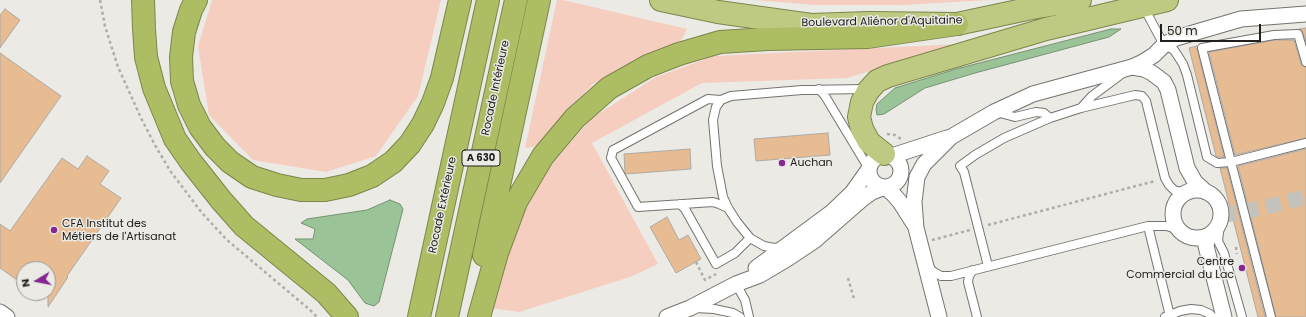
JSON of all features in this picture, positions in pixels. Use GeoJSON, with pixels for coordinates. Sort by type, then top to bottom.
{"type":"FeatureCollection","features":[{"type":"Feature","properties":{"kind":"highway"},"geometry":{"type":"LineString","coordinates":[[143,0],[146,57],[154,88],[175,139],[212,189],[244,226],[326,293],[347,317]]}},
{"type":"Feature","properties":{"kind":"highway"},"geometry":{"type":"LineString","coordinates":[[196,0],[184,32],[181,57],[182,81],[189,105],[200,127],[215,147],[230,162],[252,177],[277,185],[301,190],[326,190],[349,185],[372,176],[393,162],[410,144],[423,124],[433,103],[442,78],[460,0]]}},
{"type":"Feature","properties":{"kind":"highway","name":"Rocade Extérieure"},"geometry":{"type":"LineString","coordinates":[[419,317],[488,0]]}},
{"type":"Feature","properties":{"kind":"highway","name":"Rocade Intérieure"},"geometry":{"type":"LineString","coordinates":[[447,317],[516,0]]}},
{"type":"Feature","properties":{"kind":"highway"},"geometry":{"type":"LineString","coordinates":[[470,317],[508,150],[539,0]]}},
{"type":"Feature","properties":{"kind":"highway","name":"Boulevard Aliénor d'Aquitaine"},"geometry":{"type":"LineString","coordinates":[[661,0],[718,12],[811,25],[870,23],[957,24],[1032,8],[1080,0]]}},
{"type":"Feature","properties":{"kind":"highway"},"geometry":{"type":"LineString","coordinates":[[878,155],[862,129],[859,117],[862,102],[877,81],[888,76],[1046,29],[1167,0]]}},
{"type":"Feature","properties":{"kind":"highway"},"geometry":{"type":"LineString","coordinates":[[479,317],[497,253],[516,202],[543,156],[575,118],[609,88],[648,66],[679,54],[720,42],[782,38],[868,37],[957,24]]}},
{"type":"Feature","properties":{"kind":"street"},"geometry":{"type":"LineString","coordinates":[[736,284],[832,212],[852,193],[878,155],[913,149],[951,137],[994,112],[1033,94],[1132,67],[1154,55],[1164,45],[1176,38],[1241,19],[1306,14]]}},
{"type":"Feature","properties":{"kind":"street"},"geometry":{"type":"LineString","coordinates":[[1132,67],[1152,73],[1164,82],[1168,90],[1187,168],[1195,182],[1217,201],[1221,216],[1220,223],[1217,228],[1208,236],[1202,238],[1195,239],[1188,237],[1177,229],[1174,221],[1174,205],[1179,198],[1192,190],[1206,192]]}},
{"type":"Feature","properties":{"kind":"street"},"geometry":{"type":"LineString","coordinates":[[939,317],[916,228],[914,202],[917,177],[924,164],[951,137]]}},
{"type":"Feature","properties":{"kind":"street"},"geometry":{"type":"LineString","coordinates":[[878,155],[869,174],[871,180],[875,184],[885,187],[894,195],[916,228]]}},
{"type":"Feature","properties":{"kind":"street"},"geometry":{"type":"LineString","coordinates":[[667,317],[690,308],[736,284],[760,275],[814,241],[852,207],[872,192],[896,184],[899,180],[902,169],[900,163],[897,159],[878,155]]}},
{"type":"Feature","properties":{"kind":"street"},"geometry":{"type":"LineString","coordinates":[[1208,236],[1206,246],[1224,317]]}},
{"type":"Feature","properties":{"kind":"street"},"geometry":{"type":"LineString","coordinates":[[0,312],[7,317]]}},
{"type":"Feature","properties":{"kind":"lane"},"geometry":{"type":"LineString","coordinates":[[1143,5],[1164,45],[1174,50],[1183,64],[1187,74],[1207,156],[1217,163],[1232,162],[1306,143]]}},
{"type":"Feature","properties":{"kind":"lane"},"geometry":{"type":"LineString","coordinates":[[1271,317],[1202,48],[1274,35],[1298,34],[1306,62]]}},
{"type":"Feature","properties":{"kind":"lane"},"geometry":{"type":"LineString","coordinates":[[1081,108],[1092,96],[1132,67]]}},
{"type":"Feature","properties":{"kind":"lane"},"geometry":{"type":"LineString","coordinates":[[728,208],[713,202],[638,207],[611,158],[613,150],[708,99],[721,100],[731,96],[819,90],[870,89]]}},
{"type":"Feature","properties":{"kind":"lane"},"geometry":{"type":"LineString","coordinates":[[819,90],[878,155]]}},
{"type":"Feature","properties":{"kind":"lane"},"geometry":{"type":"LineString","coordinates":[[988,266],[964,172],[960,166],[975,155],[1004,138],[1050,118],[1081,108],[1135,95],[1142,96],[1146,101],[1165,178],[1174,190],[1185,193]]}},
{"type":"Feature","properties":{"kind":"lane"},"geometry":{"type":"LineString","coordinates":[[721,100],[716,107],[713,120],[720,185],[723,197],[737,222],[750,238],[764,246],[774,248],[784,247]]}},
{"type":"Feature","properties":{"kind":"lane"},"geometry":{"type":"LineString","coordinates":[[994,112],[1015,117],[1036,112],[1044,113],[1050,118]]}},
{"type":"Feature","properties":{"kind":"lane"},"geometry":{"type":"LineString","coordinates":[[680,204],[685,209],[716,264],[735,253],[750,238]]}},
{"type":"Feature","properties":{"kind":"lane"},"geometry":{"type":"LineString","coordinates":[[1220,223],[1218,241],[1224,253],[1242,317]]}},
{"type":"Feature","properties":{"kind":"lane"},"geometry":{"type":"LineString","coordinates":[[1148,226],[1168,316],[1180,311],[1191,309],[1201,310],[1213,317]]}},
{"type":"Feature","properties":{"kind":"lane"},"geometry":{"type":"LineString","coordinates":[[925,264],[941,276],[951,276],[1148,226],[1166,226],[1177,229]]}},
{"type":"Feature","properties":{"kind":"lane"},"geometry":{"type":"LineString","coordinates":[[973,270],[969,276],[968,282],[977,317]]}},
{"type":"Feature","properties":{"kind":"lane"},"geometry":{"type":"LineString","coordinates":[[736,284],[745,300],[749,317]]}},
{"type":"Feature","properties":{"kind":"lane"},"geometry":{"type":"LineString","coordinates":[[690,308],[714,309],[733,313],[740,317]]}},
{"type":"Feature","properties":{"kind":"path"},"geometry":{"type":"LineString","coordinates":[[878,155],[882,135],[894,135],[905,141],[913,149]]}},
{"type":"Feature","properties":{"kind":"path"},"geometry":{"type":"LineString","coordinates":[[929,241],[1165,178]]}},
{"type":"Feature","properties":{"kind":"path"},"geometry":{"type":"LineString","coordinates":[[696,262],[705,280],[718,273]]}},
{"type":"Feature","properties":{"kind":"path"},"geometry":{"type":"LineString","coordinates":[[848,278],[854,299]]}},
{"type":"Feature","properties":{"kind":"shaded area"},"geometry":{"type":"Polygon","coordinates":[[[212,0],[441,0],[418,96],[376,156],[326,172],[253,160],[209,115],[198,46],[212,0]]]}},
{"type":"Feature","properties":{"kind":"shaded area"},"geometry":{"type":"Polygon","coordinates":[[[557,0],[563,0],[687,29],[680,42],[593,84],[559,119],[539,146],[525,148],[557,0]]]}},
{"type":"Feature","properties":{"kind":"shaded area"},"geometry":{"type":"Polygon","coordinates":[[[754,0],[990,0],[902,5],[816,5],[754,0]]]}},
{"type":"Feature","properties":{"kind":"shaded area"},"geometry":{"type":"Polygon","coordinates":[[[1111,29],[1121,29],[1109,37],[925,88],[884,114],[877,115],[877,104],[895,88],[956,69],[1111,29]]]}},
{"type":"Feature","properties":{"kind":"shaded area"},"geometry":{"type":"Polygon","coordinates":[[[961,44],[847,78],[702,83],[592,143],[658,264],[630,277],[519,312],[491,308],[514,230],[551,165],[592,118],[656,77],[714,56],[961,44]]]}},
{"type":"Feature","properties":{"kind":"shaded area"},"geometry":{"type":"Polygon","coordinates":[[[390,200],[400,204],[403,209],[379,302],[374,306],[365,303],[348,280],[295,239],[313,239],[315,229],[301,223],[307,219],[367,210],[390,200]]]}},
{"type":"Feature","properties":{"kind":"building"},"geometry":{"type":"Polygon","coordinates":[[[5,9],[20,20],[0,48],[0,15],[5,9]]]}},
{"type":"Feature","properties":{"kind":"building"},"geometry":{"type":"Polygon","coordinates":[[[1306,28],[1306,42],[1302,31],[1299,29],[1306,28]]]}},
{"type":"Feature","properties":{"kind":"building"},"geometry":{"type":"Polygon","coordinates":[[[1275,40],[1294,40],[1301,64],[1302,66],[1306,67],[1306,138],[1235,155],[1209,52],[1275,40]]]}},
{"type":"Feature","properties":{"kind":"building"},"geometry":{"type":"Polygon","coordinates":[[[1197,46],[1224,157],[1216,156],[1189,48],[1197,46]]]}},
{"type":"Feature","properties":{"kind":"building"},"geometry":{"type":"Polygon","coordinates":[[[0,53],[61,96],[0,183],[0,53]]]}},
{"type":"Feature","properties":{"kind":"building"},"geometry":{"type":"Polygon","coordinates":[[[828,133],[830,155],[756,161],[754,139],[828,133]]]}},
{"type":"Feature","properties":{"kind":"building"},"geometry":{"type":"Polygon","coordinates":[[[690,149],[691,169],[626,174],[625,172],[624,154],[690,149]]]}},
{"type":"Feature","properties":{"kind":"building"},"geometry":{"type":"Polygon","coordinates":[[[1306,149],[1306,317],[1276,317],[1238,166],[1306,149]]]}},
{"type":"Feature","properties":{"kind":"building","name":"CFA Institut des Métiers de l'Artisanat"},"geometry":{"type":"Polygon","coordinates":[[[87,156],[109,171],[100,184],[121,198],[67,276],[68,277],[56,295],[56,261],[16,261],[16,279],[0,268],[0,224],[10,231],[62,158],[78,169],[87,156]]]}},
{"type":"Feature","properties":{"kind":"building"},"geometry":{"type":"Polygon","coordinates":[[[1220,168],[1227,168],[1265,317],[1258,317],[1220,168]]]}},
{"type":"Feature","properties":{"kind":"building"},"geometry":{"type":"Polygon","coordinates":[[[667,217],[679,240],[688,235],[701,259],[676,273],[650,227],[667,217]]]}},
{"type":"Feature","properties":{"kind":"building","name":"CFA Institut des Métiers de l'Artisanat"},"geometry":{"type":"Polygon","coordinates":[[[48,301],[52,301],[48,307],[48,301]]]}},
{"type":"Feature","properties":{"kind":"tunnel"},"geometry":{"type":"LineString","coordinates":[[1221,216],[1306,197]]}},
{"type":"Feature","properties":{"kind":"place","name":"Auchan"},"geometry":{"type":"Point","coordinates":[782,163]}},
{"type":"Feature","properties":{"kind":"place","name":"CFA Institut des Métiers de l'Artisanat"},"geometry":{"type":"Point","coordinates":[54,230]}},
{"type":"Feature","properties":{"kind":"place","name":"Centre Commercial du Lac"},"geometry":{"type":"Point","coordinates":[1242,268]}}]}
